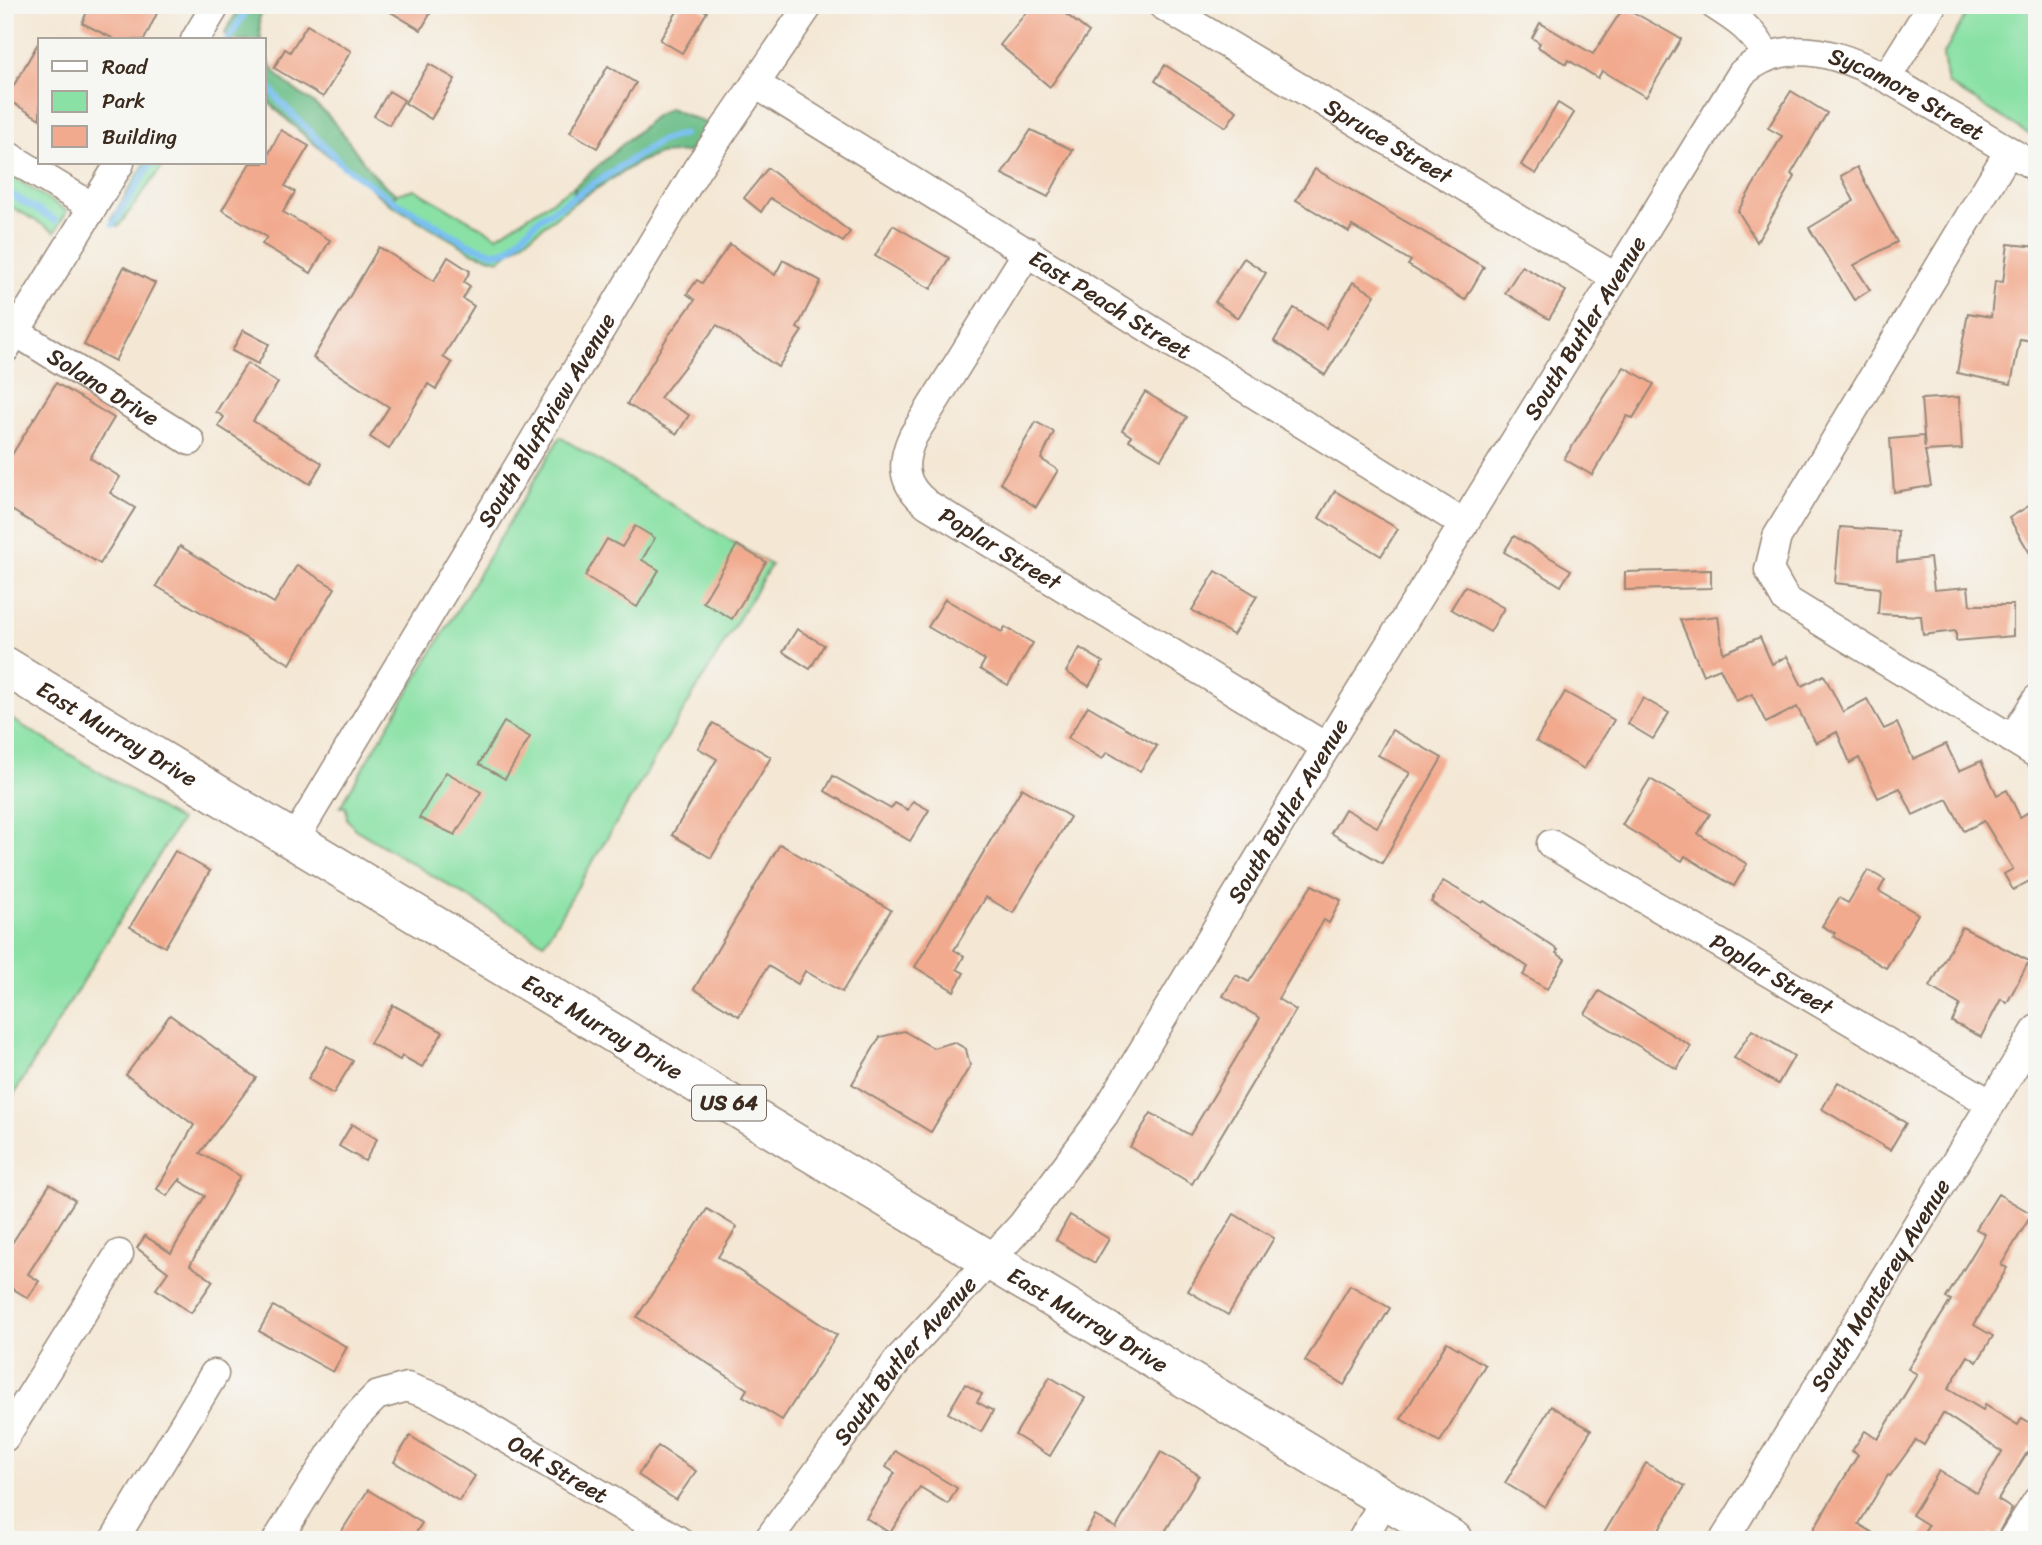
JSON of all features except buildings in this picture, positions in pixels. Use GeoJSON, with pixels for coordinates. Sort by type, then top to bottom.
{"type":"FeatureCollection","features":[{"type":"Feature","properties":{"kind":"highway","name":"East Murray Drive"},"geometry":{"type":"LineString","coordinates":[[5,666],[1453,1540]]}},
{"type":"Feature","properties":{"kind":"street"},"geometry":{"type":"LineString","coordinates":[[196,38],[216,5]]}},
{"type":"Feature","properties":{"kind":"street","name":"South Bluffview Avenue"},"geometry":{"type":"LineString","coordinates":[[294,840],[697,169],[757,85],[809,5]]}},
{"type":"Feature","properties":{"kind":"street","name":"Spruce Street"},"geometry":{"type":"LineString","coordinates":[[1162,5],[1615,277]]}},
{"type":"Feature","properties":{"kind":"street"},"geometry":{"type":"LineString","coordinates":[[1714,5],[1743,24],[1760,42],[1766,56]]}},
{"type":"Feature","properties":{"kind":"street"},"geometry":{"type":"LineString","coordinates":[[1887,78],[1932,5]]}},
{"type":"Feature","properties":{"kind":"street","name":"Sycamore Street"},"geometry":{"type":"LineString","coordinates":[[1766,56],[1786,51],[1818,54],[1866,67],[2037,168]]}},
{"type":"Feature","properties":{"kind":"street","name":"South Butler Avenue"},"geometry":{"type":"LineString","coordinates":[[768,1540],[898,1360],[1023,1225],[1104,1115],[1729,90],[1742,73],[1766,56]]}},
{"type":"Feature","properties":{"kind":"street","name":"East Peach Street"},"geometry":{"type":"LineString","coordinates":[[757,85],[1464,524]]}},
{"type":"Feature","properties":{"kind":"street"},"geometry":{"type":"LineString","coordinates":[[2009,151],[1777,537],[1769,570],[1786,600],[2037,754]]}},
{"type":"Feature","properties":{"kind":"street"},"geometry":{"type":"LineString","coordinates":[[5,154],[93,208]]}},
{"type":"Feature","properties":{"kind":"street"},"geometry":{"type":"LineString","coordinates":[[10,341],[119,164]]}},
{"type":"Feature","properties":{"kind":"street","name":"Poplar Street"},"geometry":{"type":"LineString","coordinates":[[1028,251],[913,436],[904,459],[904,474],[909,486],[926,503],[1326,747]]}},
{"type":"Feature","properties":{"kind":"street","name":"Solano Drive"},"geometry":{"type":"LineString","coordinates":[[10,341],[190,441]]}},
{"type":"Feature","properties":{"kind":"street"},"geometry":{"type":"LineString","coordinates":[[2012,739],[2037,699]]}},
{"type":"Feature","properties":{"kind":"street","name":"Poplar Street"},"geometry":{"type":"LineString","coordinates":[[1551,844],[1990,1103]]}},
{"type":"Feature","properties":{"kind":"street","name":"South Monterey Avenue"},"geometry":{"type":"LineString","coordinates":[[1724,1540],[2037,1029]]}},
{"type":"Feature","properties":{"kind":"street"},"geometry":{"type":"LineString","coordinates":[[8,1428],[120,1254]]}},
{"type":"Feature","properties":{"kind":"street"},"geometry":{"type":"LineString","coordinates":[[114,1540],[214,1374]]}},
{"type":"Feature","properties":{"kind":"street","name":"Oak Street"},"geometry":{"type":"LineString","coordinates":[[277,1540],[352,1420],[376,1396],[407,1387],[438,1398],[678,1540]]}},
{"type":"Feature","properties":{"kind":"street"},"geometry":{"type":"LineString","coordinates":[[1362,1540],[1385,1499]]}},
{"type":"Feature","properties":{"kind":"street"},"geometry":{"type":"LineString","coordinates":[[2012,1540],[2037,1501]]}},
{"type":"Feature","properties":{"kind":"green space"},"geometry":{"type":"Polygon","coordinates":[[[241,5],[265,5],[259,19],[261,38],[227,38],[225,32],[241,5]]]}},
{"type":"Feature","properties":{"kind":"green space"},"geometry":{"type":"Polygon","coordinates":[[[1971,5],[2037,5],[2037,139],[1948,84],[1943,56],[1971,5]]]}},
{"type":"Feature","properties":{"kind":"green space"},"geometry":{"type":"Polygon","coordinates":[[[266,56],[276,73],[332,120],[369,168],[397,194],[390,202],[383,199],[300,132],[266,100],[266,56]]]}},
{"type":"Feature","properties":{"kind":"green space"},"geometry":{"type":"Polygon","coordinates":[[[669,108],[708,124],[689,152],[659,154],[639,162],[578,200],[575,198],[575,186],[654,117],[669,108]]]}},
{"type":"Feature","properties":{"kind":"green space"},"geometry":{"type":"Polygon","coordinates":[[[144,164],[164,164],[118,227],[111,219],[144,164]]]}},
{"type":"Feature","properties":{"kind":"green space"},"geometry":{"type":"Polygon","coordinates":[[[5,172],[67,211],[55,232],[5,203],[5,172]]]}},
{"type":"Feature","properties":{"kind":"green space"},"geometry":{"type":"Polygon","coordinates":[[[575,186],[573,194],[578,200],[499,260],[474,253],[387,202],[397,194],[414,189],[497,236],[575,186]]]}},
{"type":"Feature","properties":{"kind":"green space"},"geometry":{"type":"Polygon","coordinates":[[[560,437],[771,565],[544,943],[355,829],[347,819],[346,807],[340,807],[560,437]]]}},
{"type":"Feature","properties":{"kind":"green space"},"geometry":{"type":"Polygon","coordinates":[[[5,715],[180,821],[5,1109],[5,715]]]}},
{"type":"Feature","properties":{"kind":"waterway"},"geometry":{"type":"LineString","coordinates":[[229,38],[250,5]]}},
{"type":"Feature","properties":{"kind":"waterway"},"geometry":{"type":"LineString","coordinates":[[266,83],[281,103],[344,166],[391,199],[468,244],[494,253],[508,250],[538,220],[660,141],[683,134]]}},
{"type":"Feature","properties":{"kind":"waterway"},"geometry":{"type":"LineString","coordinates":[[113,224],[150,164]]}},
{"type":"Feature","properties":{"kind":"waterway"},"geometry":{"type":"LineString","coordinates":[[5,191],[55,220]]}}]}
